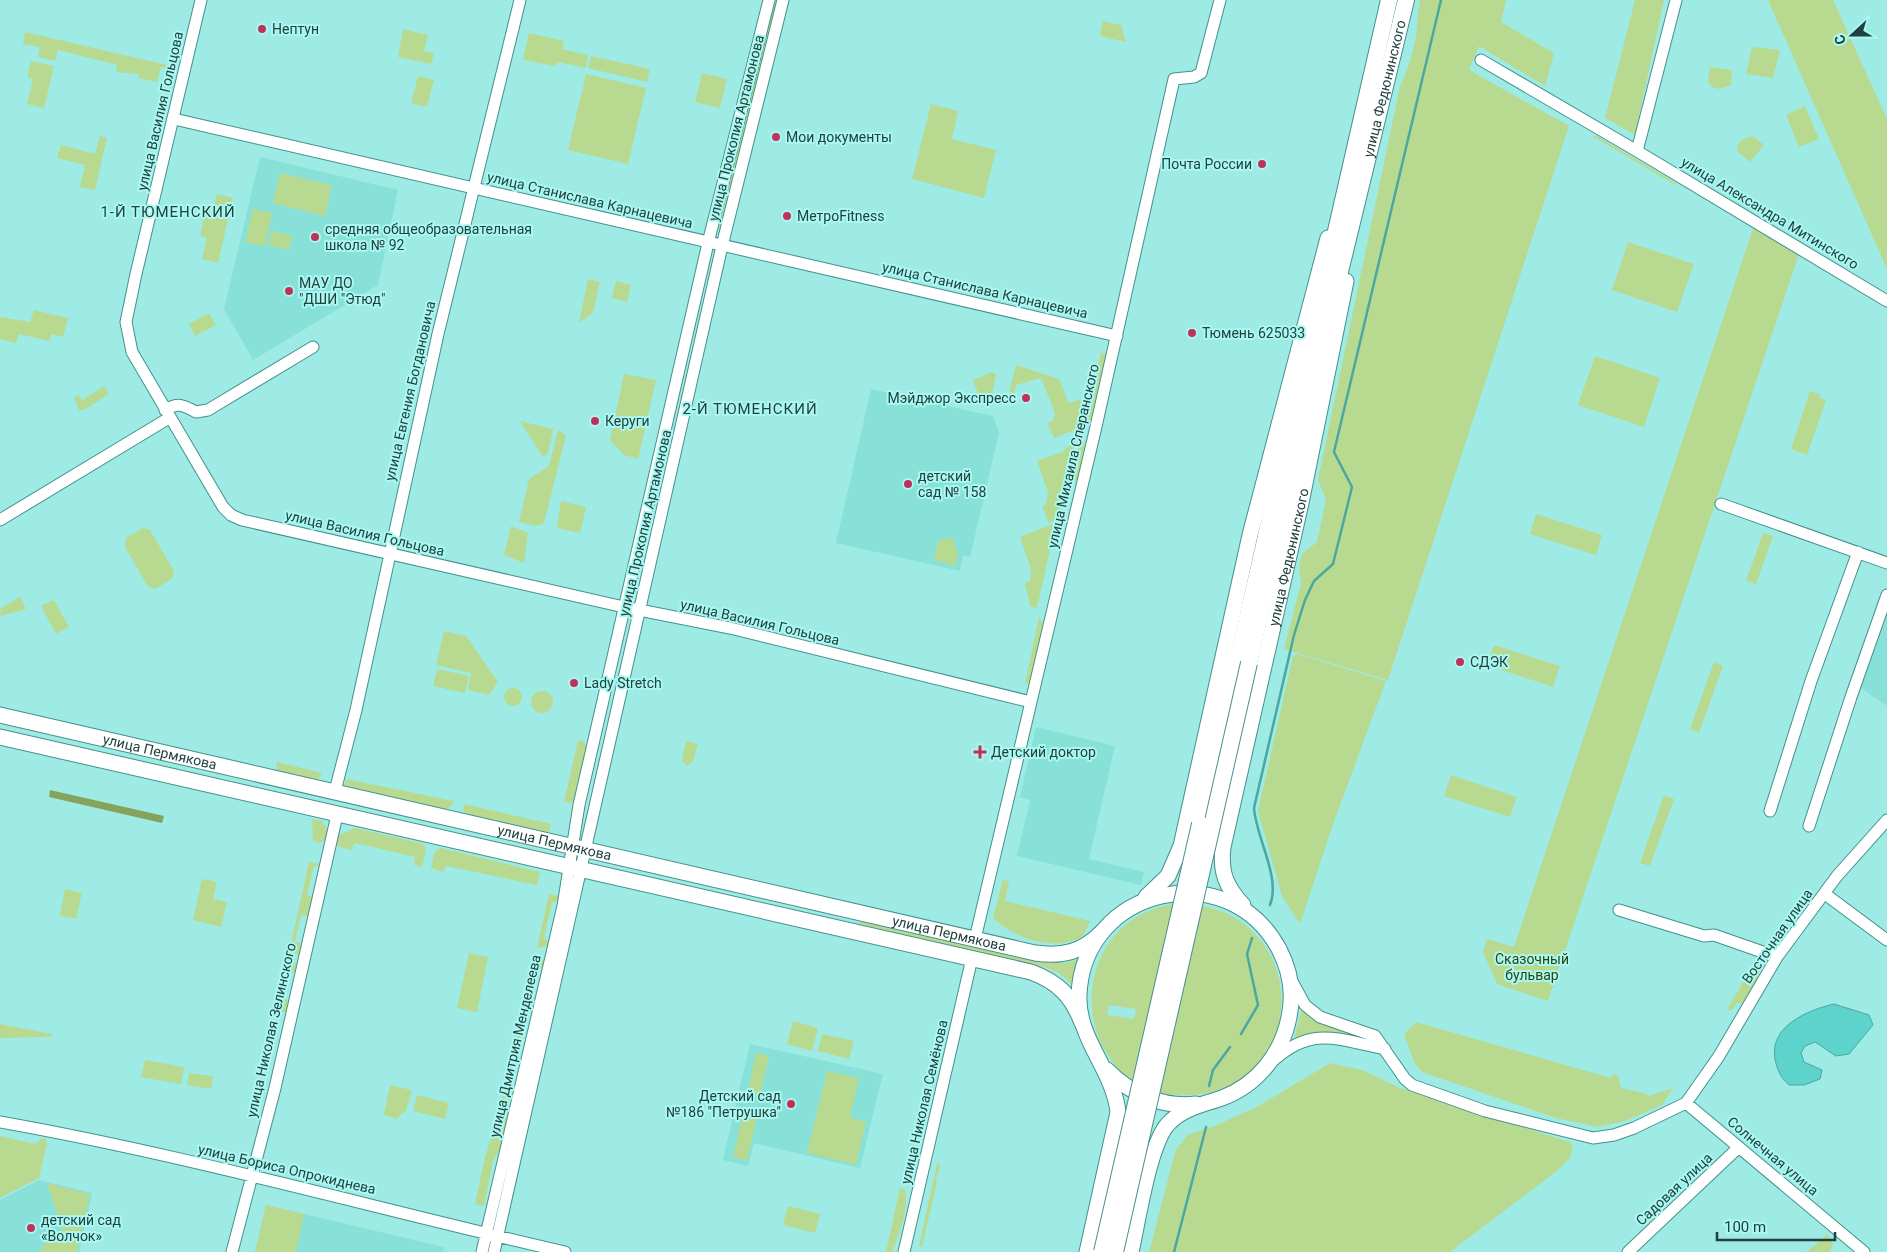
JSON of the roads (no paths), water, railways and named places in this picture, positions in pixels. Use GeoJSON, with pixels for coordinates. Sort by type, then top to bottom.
{"type":"FeatureCollection","features":[{"type":"Feature","properties":{"kind":"highway","name":"улица Федюнинского"},"geometry":{"type":"LineString","coordinates":[[1243,662],[1328,321],[1389,0]]}},
{"type":"Feature","properties":{"kind":"highway","name":"улица Федюнинского"},"geometry":{"type":"LineString","coordinates":[[1356,178],[1406,0]]}},
{"type":"Feature","properties":{"kind":"highway"},"geometry":{"type":"LineString","coordinates":[[1102,1252],[1243,662]]}},
{"type":"Feature","properties":{"kind":"highway"},"geometry":{"type":"LineString","coordinates":[[1115,1252],[1243,662]]}},
{"type":"Feature","properties":{"kind":"main road","name":"улица Федюнинского"},"geometry":{"type":"LineString","coordinates":[[1102,932],[1116,917],[1163,883],[1173,868],[1179,854],[1258,501],[1321,260],[1356,178]]}},
{"type":"Feature","properties":{"kind":"main road","name":"улица Федюнинского"},"geometry":{"type":"LineString","coordinates":[[1260,923],[1229,889],[1221,868],[1222,853],[1300,503],[1349,265],[1356,178]]}},
{"type":"Feature","properties":{"kind":"main road","name":"улица Пермякова"},"geometry":{"type":"LineString","coordinates":[[0,715],[1056,956],[1081,950],[1102,932]]}},
{"type":"Feature","properties":{"kind":"main road","name":"улица Пермякова"},"geometry":{"type":"LineString","coordinates":[[0,738],[574,866],[1031,972],[1050,980],[1069,996],[1115,1094],[1118,1112],[1087,1252]]}},
{"type":"Feature","properties":{"kind":"main road"},"geometry":{"type":"LineString","coordinates":[[117,764],[125,762],[130,758],[130,749],[123,742]]}},
{"type":"Feature","properties":{"kind":"main road"},"geometry":{"type":"LineString","coordinates":[[143,770],[138,764],[137,756],[148,748]]}},
{"type":"Feature","properties":{"kind":"main road"},"geometry":{"type":"LineString","coordinates":[[1130,1252],[1154,1152],[1163,1131],[1179,1114],[1235,1092],[1262,1072],[1280,1046],[1290,1016],[1291,990],[1286,966],[1275,943],[1260,923],[1228,902],[1198,893],[1166,894],[1132,906]]}},
{"type":"Feature","properties":{"kind":"main road"},"geometry":{"type":"LineString","coordinates":[[1082,1023],[1079,994],[1082,975],[1088,956],[1102,932]]}},
{"type":"Feature","properties":{"kind":"main road"},"geometry":{"type":"LineString","coordinates":[[1097,1057],[1108,1071],[1123,1084],[1150,1098],[1179,1104],[1213,1101]]}},
{"type":"Feature","properties":{"kind":"street","name":"улица Василия Гольцова"},"geometry":{"type":"LineString","coordinates":[[201,0],[126,322],[127,338],[132,352],[223,507],[231,515],[242,520],[624,607],[730,628],[1031,702]]}},
{"type":"Feature","properties":{"kind":"street","name":"улица Евгения Богдановича"},"geometry":{"type":"LineString","coordinates":[[335,791],[356,710],[472,188],[479,174],[520,0]]}},
{"type":"Feature","properties":{"kind":"street","name":"улица Прокопия Артамонова"},"geometry":{"type":"LineString","coordinates":[[577,847],[624,607],[708,242],[769,0]]}},
{"type":"Feature","properties":{"kind":"street","name":"улица Прокопия Артамонова"},"geometry":{"type":"LineString","coordinates":[[577,847],[641,610],[722,246],[783,0]]}},
{"type":"Feature","properties":{"kind":"street","name":"улица Михаила Сперанского"},"geometry":{"type":"LineString","coordinates":[[975,939],[1174,79],[1194,78],[1201,73],[1220,0]]}},
{"type":"Feature","properties":{"kind":"street"},"geometry":{"type":"LineString","coordinates":[[1637,151],[1676,0]]}},
{"type":"Feature","properties":{"kind":"street","name":"улица Александра Митинского"},"geometry":{"type":"LineString","coordinates":[[1480,60],[1637,151],[1887,301]]}},
{"type":"Feature","properties":{"kind":"street","name":"улица Станислава Карнацевича"},"geometry":{"type":"LineString","coordinates":[[174,119],[1116,336]]}},
{"type":"Feature","properties":{"kind":"street"},"geometry":{"type":"LineString","coordinates":[[0,520],[167,414],[175,404],[183,405],[196,412],[208,410],[313,347]]}},
{"type":"Feature","properties":{"kind":"street"},"geometry":{"type":"LineString","coordinates":[[1721,504],[1887,563]]}},
{"type":"Feature","properties":{"kind":"street"},"geometry":{"type":"LineString","coordinates":[[1770,811],[1812,681],[1858,552]]}},
{"type":"Feature","properties":{"kind":"street"},"geometry":{"type":"LineString","coordinates":[[1809,826],[1853,690],[1887,595]]}},
{"type":"Feature","properties":{"kind":"street","name":"улица Николая Зелинского"},"geometry":{"type":"LineString","coordinates":[[232,1252],[275,1088],[337,814]]}},
{"type":"Feature","properties":{"kind":"street","name":"Восточная улица"},"geometry":{"type":"LineString","coordinates":[[1686,1103],[1719,1056],[1777,957],[1824,894],[1887,820]]}},
{"type":"Feature","properties":{"kind":"street","name":"улица Дмитрия Менделеева"},"geometry":{"type":"LineString","coordinates":[[494,1252],[492,1236],[577,847]]}},
{"type":"Feature","properties":{"kind":"street"},"geometry":{"type":"LineString","coordinates":[[1824,894],[1887,940]]}},
{"type":"Feature","properties":{"kind":"street"},"geometry":{"type":"LineString","coordinates":[[1619,910],[1704,936],[1714,935],[1777,957]]}},
{"type":"Feature","properties":{"kind":"street","name":"улица Николая Семёнова"},"geometry":{"type":"LineString","coordinates":[[904,1252],[972,958]]}},
{"type":"Feature","properties":{"kind":"street"},"geometry":{"type":"LineString","coordinates":[[1286,966],[1300,997],[1311,1011],[1330,1022],[1375,1036],[1412,1085],[1485,1111],[1574,1135],[1593,1138],[1614,1135],[1686,1103]]}},
{"type":"Feature","properties":{"kind":"street"},"geometry":{"type":"LineString","coordinates":[[1262,1072],[1289,1048],[1308,1039],[1328,1038],[1385,1049]]}},
{"type":"Feature","properties":{"kind":"street","name":"Солнечная улица"},"geometry":{"type":"LineString","coordinates":[[1686,1103],[1864,1252]]}},
{"type":"Feature","properties":{"kind":"street","name":"улица Бориса Опрокиднева"},"geometry":{"type":"LineString","coordinates":[[0,1122],[86,1137],[316,1190],[492,1236],[565,1252]]}},
{"type":"Feature","properties":{"kind":"street","name":"Садовая улица"},"geometry":{"type":"LineString","coordinates":[[1628,1252],[1739,1147]]}},
{"type":"Feature","properties":{"kind":"street","name":"улица Дмитрия Менделеева"},"geometry":{"type":"LineString","coordinates":[[482,1252],[492,1236]]}},
{"type":"Feature","properties":{"kind":"waterway"},"geometry":{"type":"LineString","coordinates":[[1270,905],[1273,894],[1272,882],[1254,808],[1294,635],[1305,600],[1314,581],[1333,564],[1352,487],[1334,452],[1441,0]]}},
{"type":"Feature","properties":{"kind":"waterway"},"geometry":{"type":"LineString","coordinates":[[1241,1034],[1258,1005],[1247,954],[1252,938]]}},
{"type":"Feature","properties":{"kind":"waterway"},"geometry":{"type":"LineString","coordinates":[[1209,1086],[1213,1070],[1230,1047]]}},
{"type":"Feature","properties":{"kind":"waterway"},"geometry":{"type":"LineString","coordinates":[[1174,1252],[1206,1127]]}},
{"type":"Feature","properties":{"kind":"place","name":"Нептун"},"geometry":{"type":"Point","coordinates":[262,29]}},
{"type":"Feature","properties":{"kind":"place","name":"Мои документы"},"geometry":{"type":"Point","coordinates":[776,137]}},
{"type":"Feature","properties":{"kind":"place","name":"Почта России"},"geometry":{"type":"Point","coordinates":[1262,164]}},
{"type":"Feature","properties":{"kind":"place","name":"МетроFitness"},"geometry":{"type":"Point","coordinates":[787,216]}},
{"type":"Feature","properties":{"kind":"place","name":"средняя общеобразовательная школа № 92"},"geometry":{"type":"Point","coordinates":[315,237]}},
{"type":"Feature","properties":{"kind":"place","name":"МАУ ДО \"ДШИ \"Этюд\""},"geometry":{"type":"Point","coordinates":[289,291]}},
{"type":"Feature","properties":{"kind":"place","name":"Тюмень 625033"},"geometry":{"type":"Point","coordinates":[1192,333]}},
{"type":"Feature","properties":{"kind":"place","name":"Мэйджор Экспресс"},"geometry":{"type":"Point","coordinates":[1026,398]}},
{"type":"Feature","properties":{"kind":"place","name":"Керуги"},"geometry":{"type":"Point","coordinates":[595,421]}},
{"type":"Feature","properties":{"kind":"place","name":"детский сад № 158"},"geometry":{"type":"Point","coordinates":[908,484]}},
{"type":"Feature","properties":{"kind":"place","name":"СДЭК"},"geometry":{"type":"Point","coordinates":[1460,662]}},
{"type":"Feature","properties":{"kind":"place","name":"Lady Stretch"},"geometry":{"type":"Point","coordinates":[574,683]}},
{"type":"Feature","properties":{"kind":"place","name":"Детский доктор"},"geometry":{"type":"Point","coordinates":[980,752]}},
{"type":"Feature","properties":{"kind":"place","name":"Детский сад №186 \"Петрушка\""},"geometry":{"type":"Point","coordinates":[791,1104]}},
{"type":"Feature","properties":{"kind":"place","name":"детский сад «Волчок»"},"geometry":{"type":"Point","coordinates":[31,1228]}},
{"type":"Feature","properties":{"kind":"district","name":"1-Й ТЮМЕНСКИЙ"},"geometry":{"type":"Point","coordinates":[168,212]}},
{"type":"Feature","properties":{"kind":"district","name":"2-Й ТЮМЕНСКИЙ"},"geometry":{"type":"Point","coordinates":[750,409]}},
{"type":"Feature","properties":{"kind":"park label","name":"Сказочный бульвар"},"geometry":{"type":"Point","coordinates":[1532,968]}}]}
